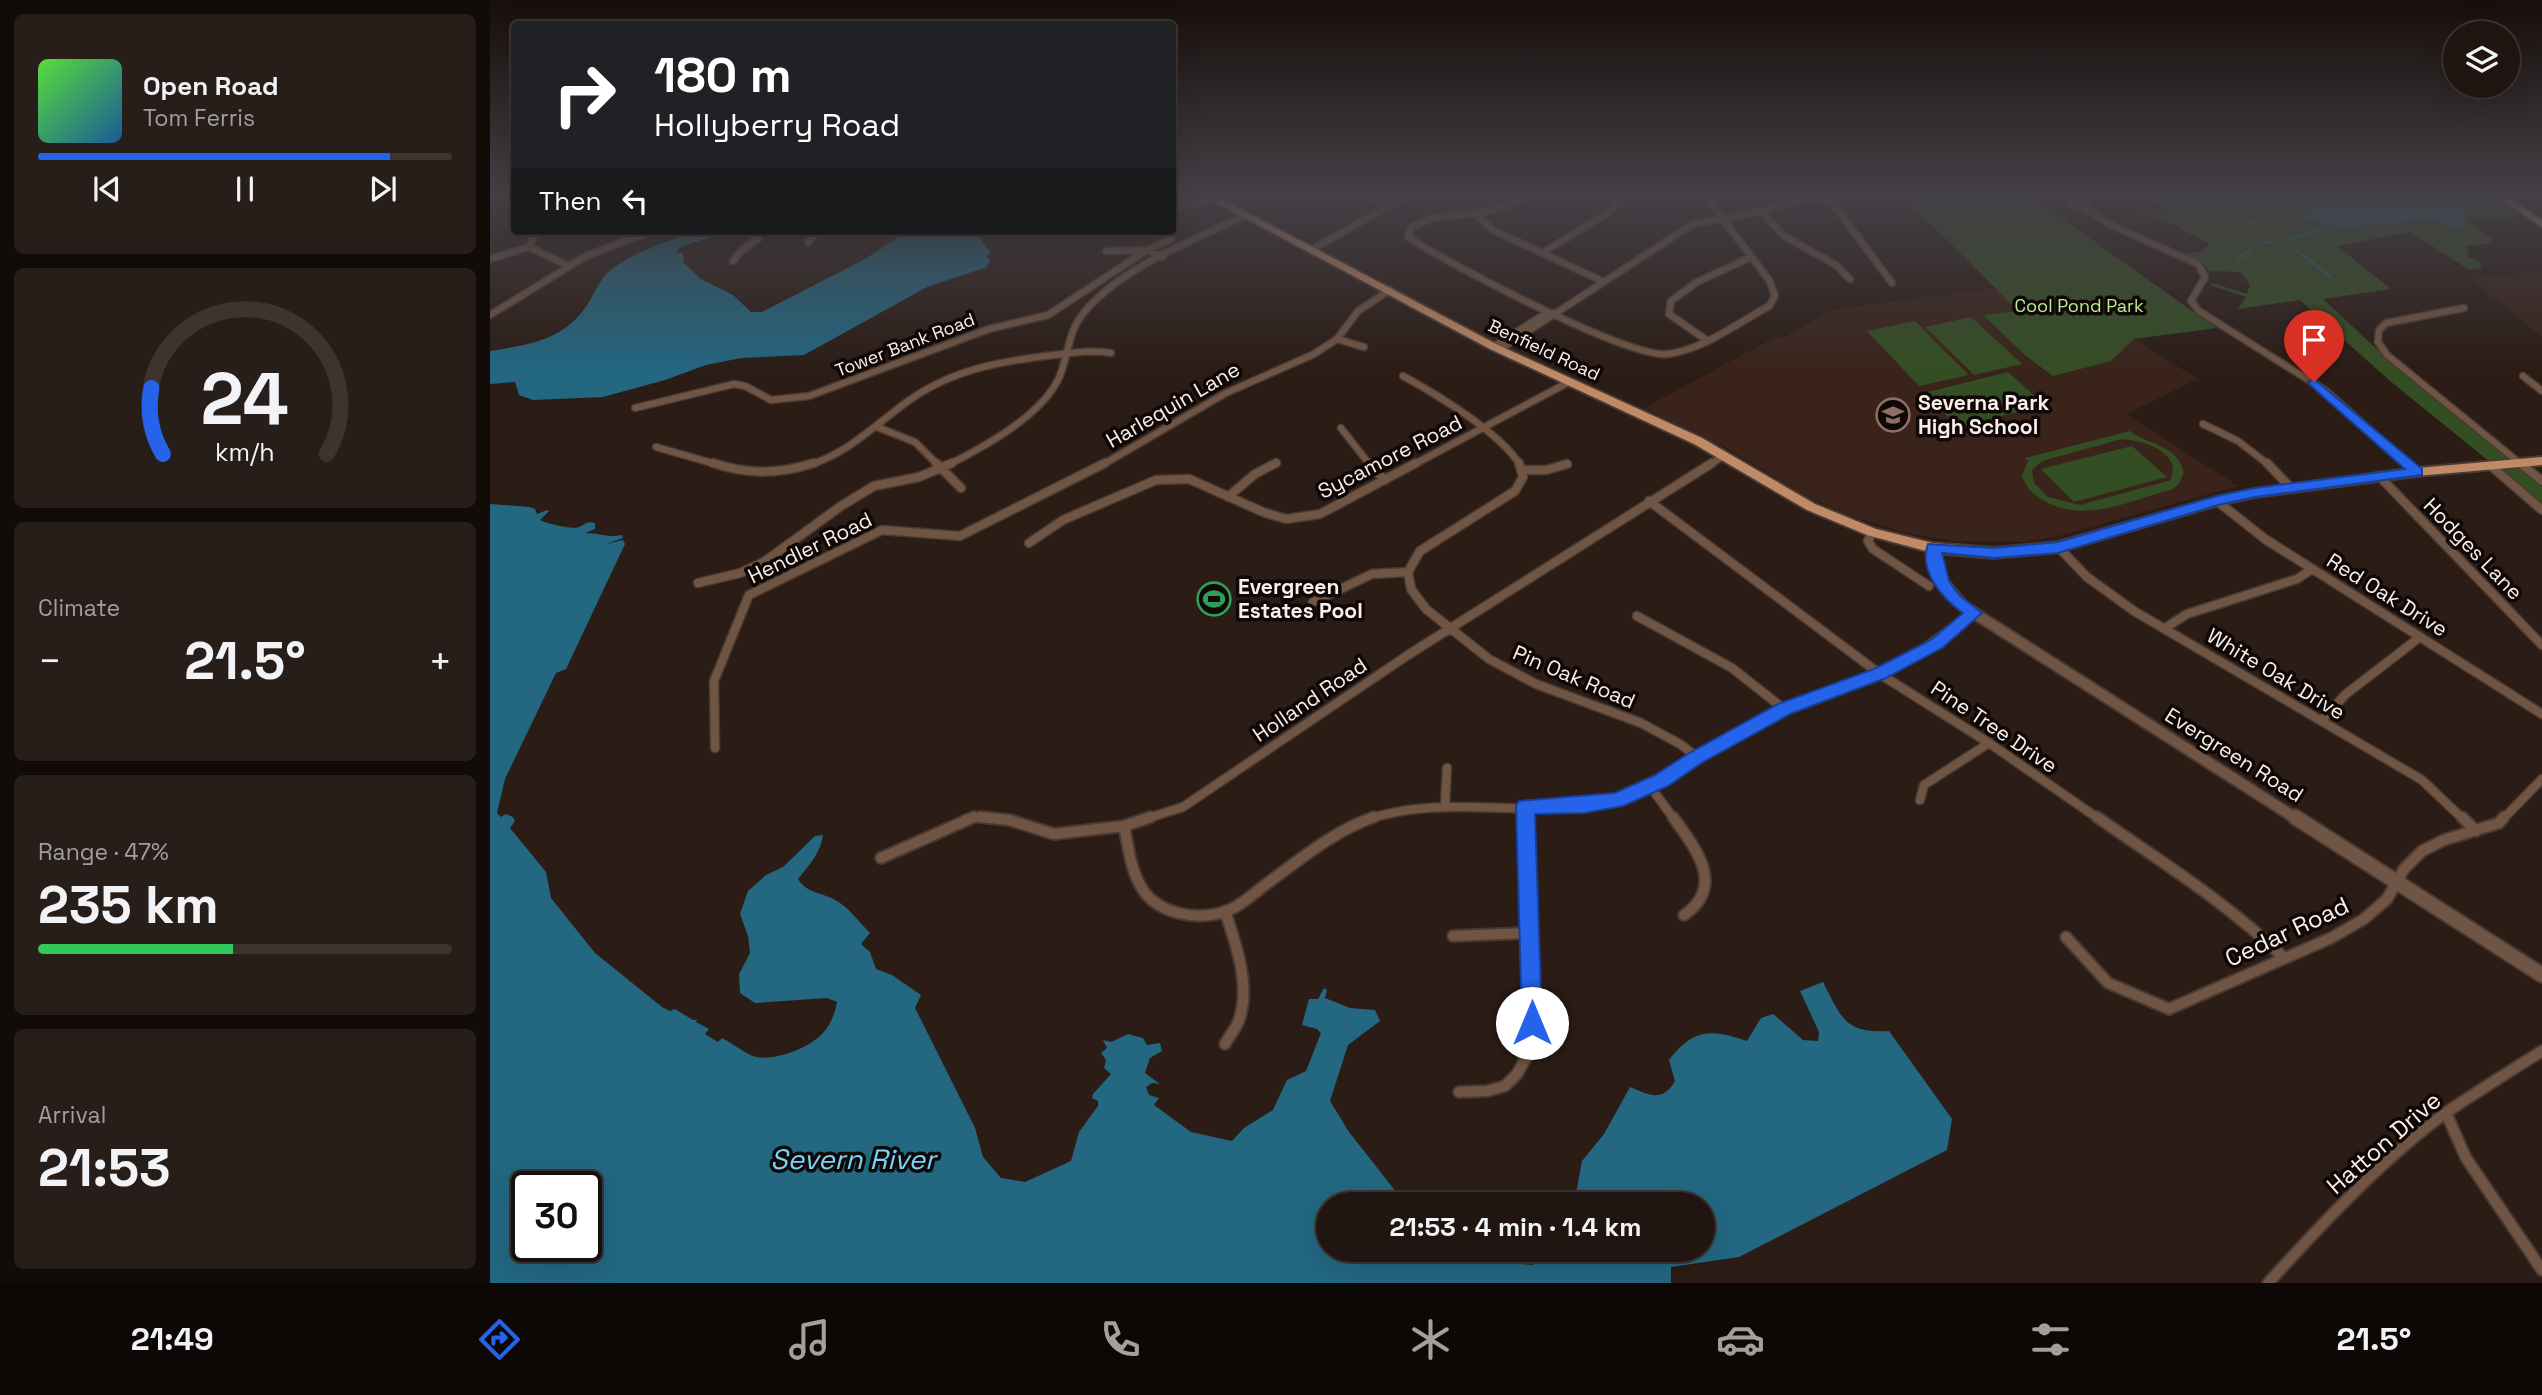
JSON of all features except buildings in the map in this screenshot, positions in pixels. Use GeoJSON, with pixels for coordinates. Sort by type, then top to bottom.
{"type":"FeatureCollection","features":[{"type":"Feature","properties":{"kind":"main road","name":"Benfield Road"},"geometry":{"type":"LineString","coordinates":[[1322,254],[1496,348],[1725,455],[1811,507],[1872,532],[1933,548],[1994,553],[2058,548],[2217,501],[2290,487],[2542,461]]}},
{"type":"Feature","properties":{"kind":"street"},"geometry":{"type":"LineString","coordinates":[[543,254],[569,266]]}},
{"type":"Feature","properties":{"kind":"street"},"geometry":{"type":"LineString","coordinates":[[490,315],[569,266],[595,254]]}},
{"type":"Feature","properties":{"kind":"street"},"geometry":{"type":"LineString","coordinates":[[733,261],[739,254]]}},
{"type":"Feature","properties":{"kind":"street","name":"Tower Bank Road"},"geometry":{"type":"LineString","coordinates":[[635,408],[734,384],[743,384],[761,397],[783,402],[809,396],[989,328],[1048,315],[1141,254]]}},
{"type":"Feature","properties":{"kind":"street"},"geometry":{"type":"LineString","coordinates":[[1155,254],[1162,257]]}},
{"type":"Feature","properties":{"kind":"street"},"geometry":{"type":"LineString","coordinates":[[698,583],[764,562],[824,516],[868,488],[921,476],[942,468],[986,442],[1042,402],[1063,374],[1079,319],[1085,311],[1121,282],[1168,254]]}},
{"type":"Feature","properties":{"kind":"street"},"geometry":{"type":"LineString","coordinates":[[1436,254],[1552,313],[1649,354],[1677,352],[1769,306],[1776,291],[1749,254]]}},
{"type":"Feature","properties":{"kind":"street"},"geometry":{"type":"LineString","coordinates":[[1544,254],[1602,281]]}},
{"type":"Feature","properties":{"kind":"street"},"geometry":{"type":"LineString","coordinates":[[1496,348],[1549,318],[1552,313],[1645,254]]}},
{"type":"Feature","properties":{"kind":"street"},"geometry":{"type":"LineString","coordinates":[[1816,254],[1836,265],[1850,279]]}},
{"type":"Feature","properties":{"kind":"street"},"geometry":{"type":"LineString","coordinates":[[1870,254],[1892,283]]}},
{"type":"Feature","properties":{"kind":"street"},"geometry":{"type":"LineString","coordinates":[[2175,254],[2198,264],[2205,277],[2191,301],[2199,311],[2326,391],[2417,472]]}},
{"type":"Feature","properties":{"kind":"street"},"geometry":{"type":"LineString","coordinates":[[1705,340],[1669,314],[1668,308],[1673,298],[1727,266],[1751,257]]}},
{"type":"Feature","properties":{"kind":"street","name":"Harlequin Lane"},"geometry":{"type":"LineString","coordinates":[[960,536],[1124,454],[1226,393],[1314,354],[1337,339],[1358,311],[1390,289]]}},
{"type":"Feature","properties":{"kind":"street"},"geometry":{"type":"LineString","coordinates":[[2464,308],[2386,323],[2379,330],[2378,342],[2387,355],[2542,481]]}},
{"type":"Feature","properties":{"kind":"street"},"geometry":{"type":"LineString","coordinates":[[1337,339],[1364,347]]}},
{"type":"Feature","properties":{"kind":"street"},"geometry":{"type":"LineString","coordinates":[[656,447],[676,449],[742,471],[763,473],[820,462],[877,427],[920,393],[957,374],[1016,358],[1092,351],[1111,353]]}},
{"type":"Feature","properties":{"kind":"street"},"geometry":{"type":"LineString","coordinates":[[1313,602],[1372,574],[1408,572],[1420,551],[1515,491],[1523,477],[1523,470],[1515,456],[1429,390],[1403,376]]}},
{"type":"Feature","properties":{"kind":"street"},"geometry":{"type":"LineString","coordinates":[[2523,376],[2542,391]]}},
{"type":"Feature","properties":{"kind":"street","name":"Sycamore Road"},"geometry":{"type":"LineString","coordinates":[[1029,544],[1063,520],[1156,480],[1189,479],[1286,519],[1320,514],[1569,382]]}},
{"type":"Feature","properties":{"kind":"street"},"geometry":{"type":"LineString","coordinates":[[2203,424],[2220,430],[2270,465],[2290,487]]}},
{"type":"Feature","properties":{"kind":"street"},"geometry":{"type":"LineString","coordinates":[[877,427],[915,442],[961,488]]}},
{"type":"Feature","properties":{"kind":"street"},"geometry":{"type":"LineString","coordinates":[[1341,428],[1372,468],[1385,480]]}},
{"type":"Feature","properties":{"kind":"street","name":"Holland Road"},"geometry":{"type":"LineString","coordinates":[[881,858],[965,819],[976,817],[1009,820],[1054,834],[1124,826],[1183,807],[1449,629],[1725,455]]}},
{"type":"Feature","properties":{"kind":"street"},"geometry":{"type":"LineString","coordinates":[[1228,497],[1255,474],[1276,463]]}},
{"type":"Feature","properties":{"kind":"street"},"geometry":{"type":"LineString","coordinates":[[1523,470],[1545,470],[1567,464]]}},
{"type":"Feature","properties":{"kind":"street"},"geometry":{"type":"LineString","coordinates":[[2490,466],[2542,510]]}},
{"type":"Feature","properties":{"kind":"street","name":"Hodges Lane"},"geometry":{"type":"LineString","coordinates":[[2379,476],[2542,645]]}},
{"type":"Feature","properties":{"kind":"street","name":"Pine Tree Drive"},"geometry":{"type":"LineString","coordinates":[[1649,501],[1880,674],[1989,743],[2218,901],[2254,929],[2284,958]]}},
{"type":"Feature","properties":{"kind":"street","name":"Red Oak Drive"},"geometry":{"type":"LineString","coordinates":[[2217,501],[2241,522],[2312,569],[2542,714]]}},
{"type":"Feature","properties":{"kind":"street","name":"Hendler Road"},"geometry":{"type":"LineString","coordinates":[[715,748],[715,681],[749,595],[882,530],[960,536]]}},
{"type":"Feature","properties":{"kind":"street"},"geometry":{"type":"LineString","coordinates":[[1872,532],[1868,541],[1873,549],[1929,586]]}},
{"type":"Feature","properties":{"kind":"street","name":"Evergreen Road"},"geometry":{"type":"LineString","coordinates":[[1933,548],[1937,573],[1954,599],[2542,975]]}},
{"type":"Feature","properties":{"kind":"street","name":"White Oak Drive"},"geometry":{"type":"LineString","coordinates":[[2058,548],[2111,596],[2421,780],[2476,831]]}},
{"type":"Feature","properties":{"kind":"street"},"geometry":{"type":"LineString","coordinates":[[2165,628],[2187,614],[2297,579],[2312,569]]}},
{"type":"Feature","properties":{"kind":"street","name":"Pin Oak Road"},"geometry":{"type":"LineString","coordinates":[[1408,572],[1412,594],[1482,655],[1519,677],[1658,732],[1697,757]]}},
{"type":"Feature","properties":{"kind":"street"},"geometry":{"type":"LineString","coordinates":[[1124,826],[1136,880],[1143,894],[1151,902],[1168,910],[1187,914],[1225,911],[1348,828],[1387,813],[1446,806],[1600,804],[1617,800],[1650,786],[1784,709],[1880,674],[1936,644],[1974,613]]}},
{"type":"Feature","properties":{"kind":"street"},"geometry":{"type":"LineString","coordinates":[[1637,615],[1703,649],[1742,674],[1784,709]]}},
{"type":"Feature","properties":{"kind":"street"},"geometry":{"type":"LineString","coordinates":[[2321,721],[2346,694],[2420,637]]}},
{"type":"Feature","properties":{"kind":"street"},"geometry":{"type":"LineString","coordinates":[[1920,800],[1924,785],[1989,743]]}},
{"type":"Feature","properties":{"kind":"street"},"geometry":{"type":"LineString","coordinates":[[1446,806],[1447,768]]}},
{"type":"Feature","properties":{"kind":"street","name":"Cedar Road"},"geometry":{"type":"LineString","coordinates":[[2066,937],[2108,983],[2169,1009],[2331,938],[2364,919],[2387,899],[2397,881],[2422,851],[2444,840],[2502,821],[2542,779]]}},
{"type":"Feature","properties":{"kind":"street"},"geometry":{"type":"LineString","coordinates":[[1650,786],[1685,835],[1703,868],[1705,895],[1700,903],[1684,915]]}},
{"type":"Feature","properties":{"kind":"street"},"geometry":{"type":"LineString","coordinates":[[1459,1092],[1487,1091],[1505,1086],[1517,1074],[1526,1059],[1532,1039],[1525,806]]}},
{"type":"Feature","properties":{"kind":"street"},"geometry":{"type":"LineString","coordinates":[[1225,911],[1238,955],[1242,984],[1239,1019],[1225,1044]]}},
{"type":"Feature","properties":{"kind":"street"},"geometry":{"type":"LineString","coordinates":[[1453,936],[1529,933]]}},
{"type":"Feature","properties":{"kind":"street","name":"Hatton Drive"},"geometry":{"type":"LineString","coordinates":[[2268,1283],[2309,1238],[2399,1152],[2446,1113],[2542,1051]]}},
{"type":"Feature","properties":{"kind":"street"},"geometry":{"type":"LineString","coordinates":[[2446,1113],[2466,1158],[2542,1270]]}},
{"type":"Feature","properties":{"kind":"shaded area"},"geometry":{"type":"Polygon","coordinates":[[[2542,271],[2542,337],[2470,279],[2542,271]]]}},
{"type":"Feature","properties":{"kind":"shaded area","name":"Severna Park High School"},"geometry":{"type":"Polygon","coordinates":[[[1995,288],[2019,312],[1984,315],[2026,356],[2111,361],[2134,339],[2198,379],[2126,414],[2238,486],[2058,536],[2023,542],[1952,541],[1906,533],[1847,515],[1809,498],[1730,450],[1644,408],[1777,336],[1782,338],[1832,310],[1995,288]]]}},
{"type":"Feature","properties":{"kind":"green space","name":"Cool Pond Park"},"geometry":{"type":"Polygon","coordinates":[[[1961,254],[2112,254],[2216,328],[2134,339],[2111,361],[2053,376],[2026,356],[1983,315],[2018,311],[1961,254]]]}},
{"type":"Feature","properties":{"kind":"green space"},"geometry":{"type":"Polygon","coordinates":[[[2185,254],[2347,254],[2391,289],[2323,299],[2369,342],[2542,487],[2542,504],[2390,381],[2300,300],[2238,309],[2246,297],[2210,285],[2212,283],[2247,294],[2250,285],[2241,272],[2210,271],[2201,262],[2185,254]]]}},
{"type":"Feature","properties":{"kind":"green space"},"geometry":{"type":"Polygon","coordinates":[[[2444,254],[2469,254],[2468,257],[2479,262],[2482,268],[2469,270],[2444,254]]]}},
{"type":"Feature","properties":{"kind":"green space"},"geometry":{"type":"Polygon","coordinates":[[[1971,317],[2022,364],[1974,375],[1925,327],[1971,317]]]}},
{"type":"Feature","properties":{"kind":"green space"},"geometry":{"type":"Polygon","coordinates":[[[1915,321],[1969,375],[1919,386],[1867,331],[1915,321]]]}},
{"type":"Feature","properties":{"kind":"green space"},"geometry":{"type":"Polygon","coordinates":[[[2008,372],[2045,405],[1958,427],[1924,393],[2008,372]]]}},
{"type":"Feature","properties":{"kind":"green space"},"geometry":{"type":"Polygon","coordinates":[[[2130,431],[2175,455],[2184,472],[2179,484],[2173,489],[2108,508],[2074,510],[2058,507],[2039,498],[2030,490],[2022,476],[2028,461],[2025,458],[2130,431]],[[2122,439],[2042,461],[2032,470],[2034,483],[2048,497],[2080,505],[2171,480],[2173,465],[2164,453],[2144,443],[2122,439]]]}},
{"type":"Feature","properties":{"kind":"green space"},"geometry":{"type":"Polygon","coordinates":[[[2132,446],[2167,477],[2074,502],[2041,469],[2132,446]]]}},
{"type":"Feature","properties":{"kind":"water"},"geometry":{"type":"Polygon","coordinates":[[[638,254],[683,254],[684,263],[701,279],[733,295],[751,312],[762,312],[873,254],[989,254],[987,258],[990,260],[987,267],[927,287],[804,355],[741,358],[706,365],[665,380],[603,397],[533,400],[519,395],[515,382],[490,384],[490,351],[540,340],[562,330],[582,312],[603,278],[638,254]]]}},
{"type":"Feature","properties":{"kind":"water","name":"Severn River"},"geometry":{"type":"Polygon","coordinates":[[[490,504],[530,507],[535,509],[537,514],[547,510],[549,511],[540,520],[576,528],[595,523],[595,529],[585,533],[622,535],[623,538],[606,544],[623,540],[625,544],[566,669],[556,673],[505,779],[497,813],[501,817],[506,814],[513,817],[515,821],[510,828],[546,872],[551,898],[595,953],[662,1007],[670,1011],[675,1009],[697,1020],[696,1022],[709,1029],[705,1034],[718,1042],[722,1038],[756,1057],[773,1057],[792,1052],[823,1033],[837,1002],[827,998],[755,1003],[740,993],[739,974],[750,953],[748,936],[740,914],[748,891],[766,875],[783,867],[815,836],[823,835],[817,853],[798,879],[806,888],[841,904],[870,933],[861,944],[870,952],[876,969],[892,975],[921,995],[915,1008],[975,1128],[983,1157],[1001,1178],[1025,1182],[1071,1161],[1079,1132],[1098,1106],[1098,1101],[1092,1098],[1093,1094],[1111,1074],[1104,1068],[1106,1060],[1101,1053],[1107,1048],[1103,1040],[1111,1042],[1128,1034],[1143,1038],[1147,1045],[1160,1043],[1162,1051],[1150,1058],[1145,1073],[1160,1084],[1152,1083],[1146,1087],[1149,1095],[1159,1098],[1154,1105],[1191,1132],[1232,1141],[1244,1128],[1273,1110],[1287,1080],[1306,1071],[1321,1033],[1317,1029],[1302,1025],[1309,999],[1318,999],[1324,988],[1327,990],[1325,998],[1350,1008],[1375,1010],[1380,1021],[1348,1045],[1330,1101],[1349,1132],[1396,1192],[1316,1192],[1316,1262],[1507,1262],[1533,1265],[1534,1262],[1705,1262],[1671,1267],[1671,1283],[490,1283],[490,504]]]}},
{"type":"Feature","properties":{"kind":"water","name":"Severn River"},"geometry":{"type":"Polygon","coordinates":[[[1823,982],[1846,1021],[1863,1030],[1889,1031],[1952,1119],[1947,1150],[1739,1257],[1715,1261],[1715,1192],[1576,1192],[1582,1161],[1604,1134],[1630,1087],[1655,1095],[1660,1095],[1670,1088],[1675,1081],[1669,1060],[1695,1037],[1713,1033],[1747,1041],[1761,1018],[1773,1014],[1803,1040],[1818,1041],[1819,1032],[1800,991],[1823,982]]]}},
{"type":"Feature","properties":{"kind":"waterway"},"geometry":{"type":"LineString","coordinates":[[2238,260],[2245,254]]}},
{"type":"Feature","properties":{"kind":"waterway"},"geometry":{"type":"LineString","coordinates":[[2301,254],[2330,276]]}},
{"type":"Feature","properties":{"kind":"place","name":"Severna Park High School"},"geometry":{"type":"Point","coordinates":[1893,415]}},
{"type":"Feature","properties":{"kind":"place","name":"Evergreen Estates Pool"},"geometry":{"type":"Point","coordinates":[1214,599]}},
{"type":"Feature","properties":{"kind":"route"},"geometry":{"type":"LineString","coordinates":[[1532,1023],[1525,806],[1600,804],[1617,800],[1650,786],[1784,709],[1880,674],[1936,644],[1974,613],[1954,599],[1942,584],[1935,566],[1933,548],[1994,553],[2058,548],[2217,501],[2290,487],[2417,472],[2314,382]]}}]}
